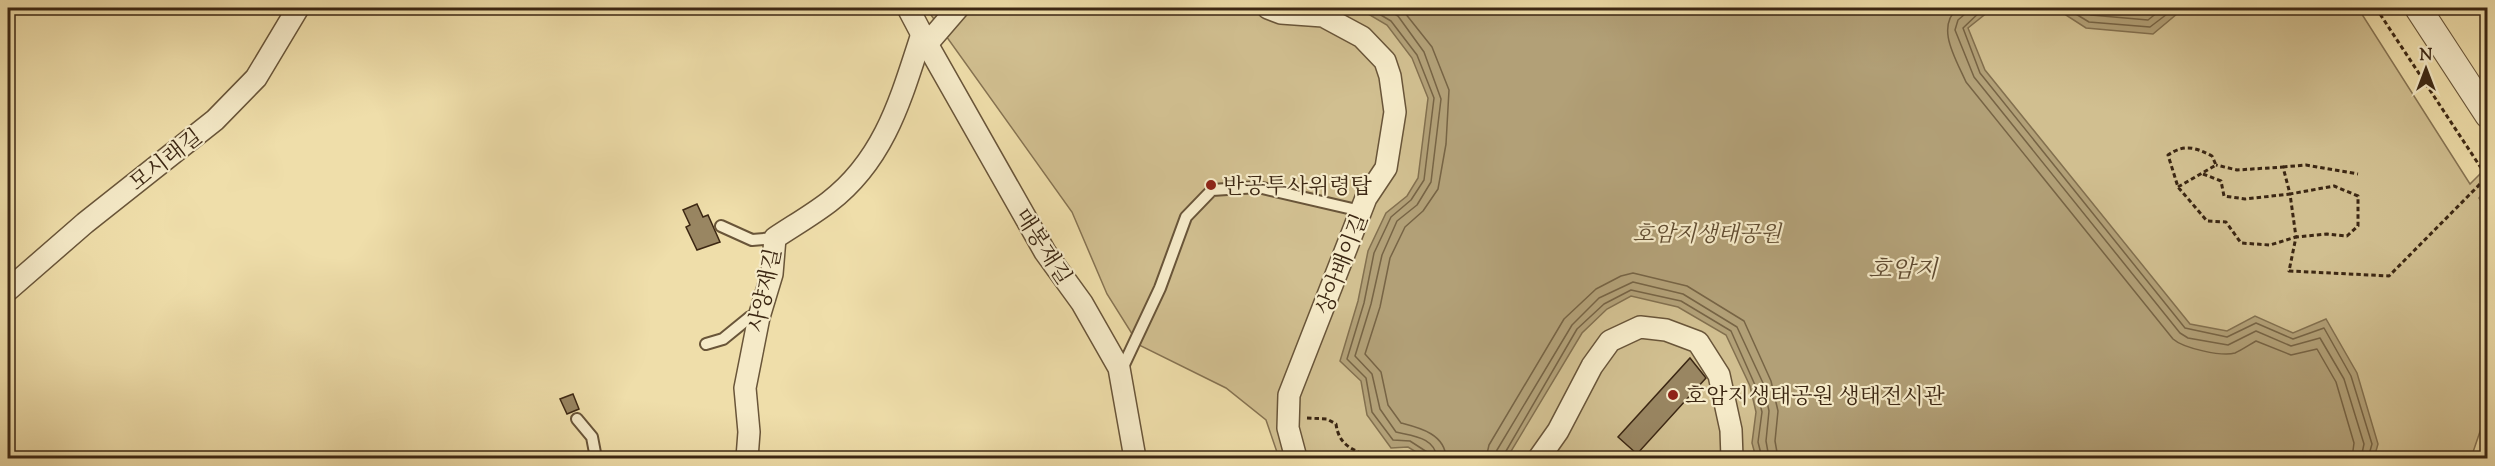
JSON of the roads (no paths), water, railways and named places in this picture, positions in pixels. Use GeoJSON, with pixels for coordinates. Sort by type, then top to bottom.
{"type":"FeatureCollection","features":[{"type":"Feature","properties":{"kind":"street","name":"모시래길"},"geometry":{"type":"LineString","coordinates":[[8,290],[77,229],[215,120],[256,78],[298,8]]}},
{"type":"Feature","properties":{"kind":"street"},"geometry":{"type":"LineString","coordinates":[[908,8],[924,39],[958,8]]}},
{"type":"Feature","properties":{"kind":"street","name":"상아배이길"},"geometry":{"type":"LineString","coordinates":[[1268,8],[1281,13],[1323,16],[1362,37],[1385,60],[1394,95],[1394,132],[1386,168],[1361,211],[1289,395],[1288,428],[1296,459]]}},
{"type":"Feature","properties":{"kind":"street"},"geometry":{"type":"LineString","coordinates":[[2418,8],[2487,115]]}},
{"type":"Feature","properties":{"kind":"street","name":"사양재길"},"geometry":{"type":"LineString","coordinates":[[747,459],[749,432],[745,388],[759,317],[772,274],[775,238],[830,201],[869,162],[895,117],[924,39]]}},
{"type":"Feature","properties":{"kind":"street","name":"매봉재길"},"geometry":{"type":"LineString","coordinates":[[924,39],[1045,252],[1082,303],[1101,336],[1120,374],[1135,459]]}},
{"type":"Feature","properties":{"kind":"street"},"geometry":{"type":"LineString","coordinates":[[1539,459],[1558,431],[1592,366],[1610,341],[1640,327],[1666,330],[1698,342],[1719,375],[1731,429],[1732,459]]}},
{"type":"Feature","properties":{"kind":"lane"},"geometry":{"type":"LineString","coordinates":[[1120,374],[1160,288],[1186,217],[1212,190],[1258,187],[1361,211]]}},
{"type":"Feature","properties":{"kind":"lane"},"geometry":{"type":"LineString","coordinates":[[721,226],[752,240],[775,238]]}},
{"type":"Feature","properties":{"kind":"lane"},"geometry":{"type":"LineString","coordinates":[[706,344],[723,339],[750,317],[759,317]]}},
{"type":"Feature","properties":{"kind":"lane"},"geometry":{"type":"LineString","coordinates":[[576,419],[592,437],[596,459]]}},
{"type":"Feature","properties":{"kind":"water","name":"호암지"},"geometry":{"type":"Polygon","coordinates":[[[1358,8],[1993,8],[1968,28],[1985,70],[2190,324],[2227,331],[2255,316],[2293,333],[2326,319],[2357,373],[2378,444],[2374,458],[1756,458],[1752,443],[1756,412],[1750,386],[1726,335],[1678,307],[1631,296],[1607,309],[1582,333],[1507,458],[1426,458],[1408,447],[1391,448],[1367,415],[1361,381],[1340,361],[1358,301],[1368,251],[1386,213],[1407,196],[1418,178],[1428,98],[1412,58],[1387,25],[1358,8]]]}},
{"type":"Feature","properties":{"kind":"water"},"geometry":{"type":"Polygon","coordinates":[[[2055,8],[2184,8],[2153,34],[2086,28],[2055,8]]]}},
{"type":"Feature","properties":{"kind":"place","name":"반공투사위령탑"},"geometry":{"type":"Point","coordinates":[1211,185]}},
{"type":"Feature","properties":{"kind":"place","name":"호암지생태공원 생태전시관"},"geometry":{"type":"Point","coordinates":[1673,395]}},
{"type":"Feature","properties":{"kind":"park label","name":"호암지생태공원"},"geometry":{"type":"Point","coordinates":[1707,233]}}]}
